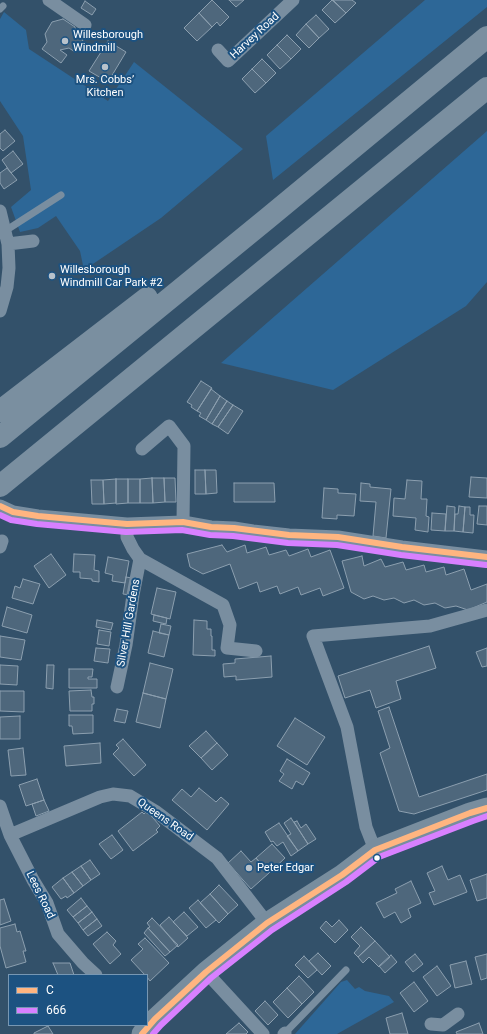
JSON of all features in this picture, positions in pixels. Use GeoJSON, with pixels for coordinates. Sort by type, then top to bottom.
{"type":"FeatureCollection","features":[{"type":"Feature","properties":{"kind":"highway"},"geometry":{"type":"LineString","coordinates":[[0,437],[487,37]]}},
{"type":"Feature","properties":{"kind":"highway"},"geometry":{"type":"LineString","coordinates":[[0,485],[487,88]]}},
{"type":"Feature","properties":{"kind":"highway"},"geometry":{"type":"LineString","coordinates":[[0,411],[176,276],[268,218]]}},
{"type":"Feature","properties":{"kind":"main road"},"geometry":{"type":"LineString","coordinates":[[151,1017],[267,923],[342,875],[375,850],[470,813],[487,808]]}},
{"type":"Feature","properties":{"kind":"street"},"geometry":{"type":"LineString","coordinates":[[49,0],[85,25]]}},
{"type":"Feature","properties":{"kind":"street","name":"Harvey Road"},"geometry":{"type":"LineString","coordinates":[[218,50],[228,61],[293,0]]}},
{"type":"Feature","properties":{"kind":"street"},"geometry":{"type":"LineString","coordinates":[[0,311],[7,286],[9,268],[8,244],[1,215]]}},
{"type":"Feature","properties":{"kind":"street"},"geometry":{"type":"LineString","coordinates":[[8,244],[36,240]]}},
{"type":"Feature","properties":{"kind":"street"},"geometry":{"type":"LineString","coordinates":[[142,449],[169,426],[184,446],[183,522]]}},
{"type":"Feature","properties":{"kind":"street"},"geometry":{"type":"LineString","coordinates":[[0,506],[13,512],[38,516],[127,524],[183,522],[211,527],[234,528],[252,532],[338,537],[402,547],[487,557]]}},
{"type":"Feature","properties":{"kind":"street"},"geometry":{"type":"LineString","coordinates":[[127,524],[128,537],[133,549],[140,559],[223,605],[230,625],[227,648],[256,651]]}},
{"type":"Feature","properties":{"kind":"street","name":"Silver Hill Gardens"},"geometry":{"type":"LineString","coordinates":[[117,687],[126,645],[140,559]]}},
{"type":"Feature","properties":{"kind":"street"},"geometry":{"type":"LineString","coordinates":[[375,850],[366,827],[347,727],[313,636],[430,626],[487,610]]}},
{"type":"Feature","properties":{"kind":"street","name":"Queens Road"},"geometry":{"type":"LineString","coordinates":[[10,835],[100,797],[113,794],[130,796],[155,811],[217,858],[267,923]]}},
{"type":"Feature","properties":{"kind":"street","name":"Lees Road"},"geometry":{"type":"LineString","coordinates":[[0,806],[10,835],[47,904],[58,934],[83,963],[95,974]]}},
{"type":"Feature","properties":{"kind":"street"},"geometry":{"type":"LineString","coordinates":[[206,972],[262,1034]]}},
{"type":"Feature","properties":{"kind":"street"},"geometry":{"type":"LineString","coordinates":[[440,1028],[458,1014]]}},
{"type":"Feature","properties":{"kind":"lane"},"geometry":{"type":"LineString","coordinates":[[5,231],[61,195]]}},
{"type":"Feature","properties":{"kind":"lane"},"geometry":{"type":"LineString","coordinates":[[285,1034],[346,970]]}},
{"type":"Feature","properties":{"kind":"shaded area"},"geometry":{"type":"Polygon","coordinates":[[[425,0],[487,0],[487,7],[273,180],[266,136],[425,0]]]}},
{"type":"Feature","properties":{"kind":"shaded area"},"geometry":{"type":"Polygon","coordinates":[[[4,12],[26,30],[29,49],[108,101],[134,62],[243,149],[161,218],[84,270],[80,251],[56,216],[38,228],[20,232],[11,207],[31,190],[23,136],[0,101],[0,19],[4,12]]]}},
{"type":"Feature","properties":{"kind":"shaded area"},"geometry":{"type":"Polygon","coordinates":[[[487,131],[487,282],[466,306],[333,390],[221,363],[487,131]]]}},
{"type":"Feature","properties":{"kind":"shaded area"},"geometry":{"type":"Polygon","coordinates":[[[347,980],[355,989],[359,987],[365,991],[389,996],[394,1002],[337,1034],[295,1034],[341,982],[347,980]]]}},
{"type":"Feature","properties":{"kind":"building"},"geometry":{"type":"Polygon","coordinates":[[[212,0],[229,17],[220,26],[217,22],[212,27],[199,13],[212,0]]]}},
{"type":"Feature","properties":{"kind":"building"},"geometry":{"type":"Polygon","coordinates":[[[229,0],[244,0],[236,7],[229,0]]]}},
{"type":"Feature","properties":{"kind":"building"},"geometry":{"type":"Polygon","coordinates":[[[332,0],[346,13],[335,23],[322,10],[332,0]]]}},
{"type":"Feature","properties":{"kind":"building"},"geometry":{"type":"Polygon","coordinates":[[[333,0],[352,0],[356,3],[346,13],[333,0]]]}},
{"type":"Feature","properties":{"kind":"building"},"geometry":{"type":"Polygon","coordinates":[[[85,1],[96,9],[92,15],[81,8],[85,1]]]}},
{"type":"Feature","properties":{"kind":"building"},"geometry":{"type":"Polygon","coordinates":[[[199,13],[212,27],[197,41],[184,28],[199,13]]]}},
{"type":"Feature","properties":{"kind":"building"},"geometry":{"type":"Polygon","coordinates":[[[316,15],[329,29],[319,38],[306,24],[316,15]]]}},
{"type":"Feature","properties":{"kind":"building","name":"Willesborough Windmill"},"geometry":{"type":"Polygon","coordinates":[[[63,19],[75,27],[76,36],[83,40],[75,52],[69,48],[60,50],[67,55],[61,63],[42,49],[47,42],[45,34],[52,22],[63,19]]]}},
{"type":"Feature","properties":{"kind":"building"},"geometry":{"type":"Polygon","coordinates":[[[306,24],[319,38],[309,48],[296,35],[306,24]]]}},
{"type":"Feature","properties":{"kind":"building"},"geometry":{"type":"Polygon","coordinates":[[[287,35],[301,49],[291,59],[277,45],[287,35]]]}},
{"type":"Feature","properties":{"kind":"building"},"geometry":{"type":"Polygon","coordinates":[[[108,41],[126,52],[108,82],[89,71],[108,41]]]}},
{"type":"Feature","properties":{"kind":"building"},"geometry":{"type":"Polygon","coordinates":[[[277,45],[291,59],[280,69],[267,55],[277,45]]]}},
{"type":"Feature","properties":{"kind":"building"},"geometry":{"type":"Polygon","coordinates":[[[262,59],[276,73],[266,83],[252,69],[262,59]]]}},
{"type":"Feature","properties":{"kind":"building"},"geometry":{"type":"Polygon","coordinates":[[[252,69],[266,83],[255,93],[242,79],[252,69]]]}},
{"type":"Feature","properties":{"kind":"building"},"geometry":{"type":"Polygon","coordinates":[[[5,130],[15,141],[3,151],[0,148],[0,134],[5,130]]]}},
{"type":"Feature","properties":{"kind":"building"},"geometry":{"type":"Polygon","coordinates":[[[13,151],[23,164],[11,173],[2,160],[13,151]]]}},
{"type":"Feature","properties":{"kind":"building"},"geometry":{"type":"Polygon","coordinates":[[[7,168],[17,180],[4,189],[0,183],[0,173],[7,168]]]}},
{"type":"Feature","properties":{"kind":"building"},"geometry":{"type":"Polygon","coordinates":[[[201,381],[212,388],[197,411],[187,402],[201,381]]]}},
{"type":"Feature","properties":{"kind":"building"},"geometry":{"type":"Polygon","coordinates":[[[211,389],[220,396],[206,420],[199,416],[201,413],[197,411],[211,389]]]}},
{"type":"Feature","properties":{"kind":"building"},"geometry":{"type":"Polygon","coordinates":[[[220,396],[227,401],[212,424],[206,420],[220,396]]]}},
{"type":"Feature","properties":{"kind":"building"},"geometry":{"type":"Polygon","coordinates":[[[227,401],[233,405],[218,427],[212,424],[227,401]]]}},
{"type":"Feature","properties":{"kind":"building"},"geometry":{"type":"Polygon","coordinates":[[[233,405],[243,411],[228,434],[218,427],[233,405]]]}},
{"type":"Feature","properties":{"kind":"building"},"geometry":{"type":"Polygon","coordinates":[[[195,470],[205,470],[206,494],[195,494],[195,470]]]}},
{"type":"Feature","properties":{"kind":"building"},"geometry":{"type":"Polygon","coordinates":[[[205,470],[216,470],[217,493],[206,494],[205,470]]]}},
{"type":"Feature","properties":{"kind":"building"},"geometry":{"type":"Polygon","coordinates":[[[471,477],[487,478],[487,498],[469,497],[471,477]]]}},
{"type":"Feature","properties":{"kind":"building"},"geometry":{"type":"Polygon","coordinates":[[[152,478],[164,478],[165,502],[153,503],[152,478]]]}},
{"type":"Feature","properties":{"kind":"building"},"geometry":{"type":"Polygon","coordinates":[[[152,478],[153,503],[140,503],[140,479],[152,478]]]}},
{"type":"Feature","properties":{"kind":"building"},"geometry":{"type":"Polygon","coordinates":[[[164,478],[175,478],[176,502],[165,502],[164,478]]]}},
{"type":"Feature","properties":{"kind":"building"},"geometry":{"type":"Polygon","coordinates":[[[116,479],[128,479],[128,503],[116,504],[116,479]]]}},
{"type":"Feature","properties":{"kind":"building"},"geometry":{"type":"Polygon","coordinates":[[[116,479],[116,503],[104,504],[103,480],[116,479]]]}},
{"type":"Feature","properties":{"kind":"building"},"geometry":{"type":"Polygon","coordinates":[[[128,479],[140,479],[140,503],[128,503],[128,479]]]}},
{"type":"Feature","properties":{"kind":"building"},"geometry":{"type":"Polygon","coordinates":[[[91,480],[103,480],[104,504],[92,504],[91,480]]]}},
{"type":"Feature","properties":{"kind":"building"},"geometry":{"type":"Polygon","coordinates":[[[407,480],[422,481],[421,499],[427,499],[426,516],[429,517],[428,532],[415,530],[416,518],[393,516],[394,498],[405,499],[407,480]]]}},
{"type":"Feature","properties":{"kind":"building"},"geometry":{"type":"Polygon","coordinates":[[[234,483],[274,483],[275,502],[234,502],[234,483]]]}},
{"type":"Feature","properties":{"kind":"building"},"geometry":{"type":"Polygon","coordinates":[[[361,483],[370,484],[370,487],[391,489],[386,538],[373,536],[376,502],[360,501],[361,483]]]}},
{"type":"Feature","properties":{"kind":"building"},"geometry":{"type":"Polygon","coordinates":[[[324,488],[338,489],[338,493],[356,494],[354,516],[337,515],[337,519],[322,518],[324,488]]]}},
{"type":"Feature","properties":{"kind":"building"},"geometry":{"type":"Polygon","coordinates":[[[447,506],[455,507],[454,531],[445,531],[447,506]]]}},
{"type":"Feature","properties":{"kind":"building"},"geometry":{"type":"Polygon","coordinates":[[[459,506],[465,507],[463,532],[454,531],[455,514],[458,514],[459,506]]]}},
{"type":"Feature","properties":{"kind":"building"},"geometry":{"type":"Polygon","coordinates":[[[479,506],[487,506],[487,525],[477,524],[479,506]]]}},
{"type":"Feature","properties":{"kind":"building"},"geometry":{"type":"Polygon","coordinates":[[[465,507],[470,507],[470,515],[474,515],[473,533],[463,532],[465,507]]]}},
{"type":"Feature","properties":{"kind":"building"},"geometry":{"type":"Polygon","coordinates":[[[432,513],[446,514],[445,531],[431,530],[432,513]]]}},
{"type":"Feature","properties":{"kind":"building"},"geometry":{"type":"Polygon","coordinates":[[[222,545],[227,552],[245,545],[247,553],[266,547],[269,555],[286,550],[289,556],[308,549],[311,557],[330,550],[344,588],[323,596],[320,588],[301,595],[298,587],[280,594],[277,586],[260,592],[257,582],[239,589],[230,564],[203,574],[190,567],[187,554],[222,545]]]}},
{"type":"Feature","properties":{"kind":"building"},"geometry":{"type":"Polygon","coordinates":[[[51,554],[66,575],[49,588],[34,566],[51,554]]]}},
{"type":"Feature","properties":{"kind":"building"},"geometry":{"type":"Polygon","coordinates":[[[74,554],[95,555],[94,570],[99,571],[99,582],[92,581],[92,579],[80,578],[80,572],[73,572],[74,554]]]}},
{"type":"Feature","properties":{"kind":"building"},"geometry":{"type":"Polygon","coordinates":[[[362,556],[364,566],[381,559],[385,567],[403,562],[406,570],[424,565],[426,572],[444,567],[446,575],[464,569],[471,590],[487,584],[487,602],[468,610],[456,606],[445,608],[435,603],[424,605],[414,600],[404,603],[394,598],[384,600],[373,596],[364,599],[351,592],[342,561],[362,556]]]}},
{"type":"Feature","properties":{"kind":"building"},"geometry":{"type":"Polygon","coordinates":[[[108,557],[129,561],[125,583],[112,581],[113,575],[105,573],[108,557]]]}},
{"type":"Feature","properties":{"kind":"building"},"geometry":{"type":"Polygon","coordinates":[[[126,577],[132,578],[130,595],[123,594],[126,577]]]}},
{"type":"Feature","properties":{"kind":"building"},"geometry":{"type":"Polygon","coordinates":[[[23,579],[40,584],[33,604],[12,598],[15,586],[20,588],[23,579]]]}},
{"type":"Feature","properties":{"kind":"building"},"geometry":{"type":"Polygon","coordinates":[[[157,588],[176,592],[170,619],[151,614],[157,588]]]}},
{"type":"Feature","properties":{"kind":"building"},"geometry":{"type":"Polygon","coordinates":[[[7,607],[32,615],[27,633],[2,626],[7,607]]]}},
{"type":"Feature","properties":{"kind":"building"},"geometry":{"type":"Polygon","coordinates":[[[154,615],[167,618],[166,624],[153,621],[154,615]]]}},
{"type":"Feature","properties":{"kind":"building"},"geometry":{"type":"Polygon","coordinates":[[[97,620],[113,623],[111,630],[96,627],[97,620]]]}},
{"type":"Feature","properties":{"kind":"building"},"geometry":{"type":"Polygon","coordinates":[[[194,620],[207,621],[207,629],[211,629],[212,650],[215,650],[215,656],[193,655],[194,620]]]}},
{"type":"Feature","properties":{"kind":"building"},"geometry":{"type":"Polygon","coordinates":[[[161,624],[171,626],[169,635],[159,633],[161,624]]]}},
{"type":"Feature","properties":{"kind":"building"},"geometry":{"type":"Polygon","coordinates":[[[99,630],[111,632],[109,646],[97,644],[99,630]]]}},
{"type":"Feature","properties":{"kind":"building"},"geometry":{"type":"Polygon","coordinates":[[[153,631],[169,635],[164,657],[148,653],[153,631]]]}},
{"type":"Feature","properties":{"kind":"building"},"geometry":{"type":"Polygon","coordinates":[[[0,636],[25,640],[21,660],[0,657],[0,636]]]}},
{"type":"Feature","properties":{"kind":"building"},"geometry":{"type":"Polygon","coordinates":[[[429,646],[436,668],[396,681],[401,699],[376,708],[370,690],[345,698],[338,676],[429,646]]]}},
{"type":"Feature","properties":{"kind":"building"},"geometry":{"type":"Polygon","coordinates":[[[96,648],[110,649],[108,663],[94,661],[96,648]]]}},
{"type":"Feature","properties":{"kind":"building"},"geometry":{"type":"Polygon","coordinates":[[[487,648],[487,666],[482,667],[476,652],[487,648]]]}},
{"type":"Feature","properties":{"kind":"building"},"geometry":{"type":"Polygon","coordinates":[[[271,656],[272,677],[236,680],[236,676],[224,677],[223,664],[235,663],[235,659],[271,656]]]}},
{"type":"Feature","properties":{"kind":"building"},"geometry":{"type":"Polygon","coordinates":[[[150,663],[173,669],[166,699],[143,693],[150,663]]]}},
{"type":"Feature","properties":{"kind":"building"},"geometry":{"type":"Polygon","coordinates":[[[0,665],[18,666],[17,685],[0,684],[0,665]]]}},
{"type":"Feature","properties":{"kind":"building"},"geometry":{"type":"Polygon","coordinates":[[[47,665],[54,665],[53,689],[46,688],[47,665]]]}},
{"type":"Feature","properties":{"kind":"building"},"geometry":{"type":"Polygon","coordinates":[[[69,669],[93,669],[92,677],[88,677],[88,679],[97,679],[97,688],[69,688],[69,669]]]}},
{"type":"Feature","properties":{"kind":"building"},"geometry":{"type":"Polygon","coordinates":[[[91,690],[92,697],[94,697],[92,711],[70,711],[69,691],[91,690]]]}},
{"type":"Feature","properties":{"kind":"building"},"geometry":{"type":"Polygon","coordinates":[[[0,691],[24,691],[24,712],[0,711],[0,691]]]}},
{"type":"Feature","properties":{"kind":"building"},"geometry":{"type":"Polygon","coordinates":[[[143,693],[166,699],[160,728],[136,722],[143,693]]]}},
{"type":"Feature","properties":{"kind":"building"},"geometry":{"type":"Polygon","coordinates":[[[389,707],[419,797],[487,774],[487,790],[414,814],[399,811],[380,753],[390,748],[378,711],[389,707]]]}},
{"type":"Feature","properties":{"kind":"building"},"geometry":{"type":"Polygon","coordinates":[[[117,709],[128,711],[125,723],[114,721],[117,709]]]}},
{"type":"Feature","properties":{"kind":"building"},"geometry":{"type":"Polygon","coordinates":[[[69,715],[93,715],[93,733],[73,734],[72,726],[69,726],[69,715]]]}},
{"type":"Feature","properties":{"kind":"building"},"geometry":{"type":"Polygon","coordinates":[[[20,716],[20,739],[0,739],[0,717],[20,716]]]}},
{"type":"Feature","properties":{"kind":"building"},"geometry":{"type":"Polygon","coordinates":[[[295,718],[325,737],[307,765],[277,746],[295,718]]]}},
{"type":"Feature","properties":{"kind":"building"},"geometry":{"type":"Polygon","coordinates":[[[206,731],[217,743],[201,758],[189,746],[206,731]]]}},
{"type":"Feature","properties":{"kind":"building"},"geometry":{"type":"Polygon","coordinates":[[[123,739],[146,765],[134,776],[113,754],[119,748],[116,745],[123,739]]]}},
{"type":"Feature","properties":{"kind":"building"},"geometry":{"type":"Polygon","coordinates":[[[100,743],[101,763],[66,766],[64,746],[100,743]]]}},
{"type":"Feature","properties":{"kind":"building"},"geometry":{"type":"Polygon","coordinates":[[[217,743],[228,755],[212,770],[201,758],[217,743]]]}},
{"type":"Feature","properties":{"kind":"building"},"geometry":{"type":"Polygon","coordinates":[[[23,748],[26,775],[11,776],[8,750],[23,748]]]}},
{"type":"Feature","properties":{"kind":"building"},"geometry":{"type":"Polygon","coordinates":[[[287,759],[310,773],[303,785],[296,781],[292,789],[279,781],[284,774],[280,771],[287,759]]]}},
{"type":"Feature","properties":{"kind":"building"},"geometry":{"type":"Polygon","coordinates":[[[37,779],[44,800],[26,806],[19,785],[37,779]]]}},
{"type":"Feature","properties":{"kind":"building"},"geometry":{"type":"Polygon","coordinates":[[[199,788],[216,802],[221,797],[229,804],[207,830],[172,800],[182,789],[191,797],[199,788]]]}},
{"type":"Feature","properties":{"kind":"building"},"geometry":{"type":"Polygon","coordinates":[[[44,800],[49,811],[36,816],[32,804],[44,800]]]}},
{"type":"Feature","properties":{"kind":"building"},"geometry":{"type":"Polygon","coordinates":[[[147,811],[160,826],[156,830],[158,832],[133,851],[118,831],[142,812],[144,814],[147,811]]]}},
{"type":"Feature","properties":{"kind":"building"},"geometry":{"type":"Polygon","coordinates":[[[291,818],[308,844],[298,851],[287,836],[291,834],[284,823],[291,818]]]}},
{"type":"Feature","properties":{"kind":"building"},"geometry":{"type":"Polygon","coordinates":[[[297,821],[301,828],[306,824],[316,839],[308,844],[294,822],[297,821]]]}},
{"type":"Feature","properties":{"kind":"building"},"geometry":{"type":"Polygon","coordinates":[[[279,823],[298,851],[291,856],[283,842],[277,846],[273,841],[271,842],[265,832],[279,823]]]}},
{"type":"Feature","properties":{"kind":"building"},"geometry":{"type":"Polygon","coordinates":[[[112,835],[123,850],[111,859],[99,844],[112,835]]]}},
{"type":"Feature","properties":{"kind":"building"},"geometry":{"type":"Polygon","coordinates":[[[272,844],[285,858],[269,873],[256,858],[272,844]]]}},
{"type":"Feature","properties":{"kind":"building","name":"Peter Edgar"},"geometry":{"type":"Polygon","coordinates":[[[241,851],[251,862],[256,858],[269,873],[251,889],[228,863],[241,851]]]}},
{"type":"Feature","properties":{"kind":"building"},"geometry":{"type":"Polygon","coordinates":[[[90,860],[100,874],[91,880],[81,866],[90,860]]]}},
{"type":"Feature","properties":{"kind":"building"},"geometry":{"type":"Polygon","coordinates":[[[81,866],[91,880],[83,886],[72,872],[81,866]]]}},
{"type":"Feature","properties":{"kind":"building"},"geometry":{"type":"Polygon","coordinates":[[[442,866],[448,880],[460,875],[467,892],[434,905],[429,893],[435,891],[427,873],[442,866]]]}},
{"type":"Feature","properties":{"kind":"building"},"geometry":{"type":"Polygon","coordinates":[[[72,872],[83,886],[74,893],[63,878],[72,872]]]}},
{"type":"Feature","properties":{"kind":"building"},"geometry":{"type":"Polygon","coordinates":[[[487,874],[487,898],[477,901],[470,880],[487,874]]]}},
{"type":"Feature","properties":{"kind":"building"},"geometry":{"type":"Polygon","coordinates":[[[63,878],[74,893],[67,898],[66,896],[61,899],[52,887],[63,878]]]}},
{"type":"Feature","properties":{"kind":"building"},"geometry":{"type":"Polygon","coordinates":[[[411,881],[421,903],[408,909],[411,917],[401,923],[395,912],[384,918],[376,903],[397,893],[395,889],[411,881]]]}},
{"type":"Feature","properties":{"kind":"building"},"geometry":{"type":"Polygon","coordinates":[[[219,885],[238,905],[228,914],[210,894],[219,885]]]}},
{"type":"Feature","properties":{"kind":"building"},"geometry":{"type":"Polygon","coordinates":[[[210,894],[228,914],[219,923],[200,903],[210,894]]]}},
{"type":"Feature","properties":{"kind":"building"},"geometry":{"type":"Polygon","coordinates":[[[81,898],[87,906],[73,917],[67,910],[81,898]]]}},
{"type":"Feature","properties":{"kind":"building"},"geometry":{"type":"Polygon","coordinates":[[[4,899],[11,921],[0,925],[0,900],[4,899]]]}},
{"type":"Feature","properties":{"kind":"building"},"geometry":{"type":"Polygon","coordinates":[[[198,900],[216,920],[206,928],[189,908],[198,900]]]}},
{"type":"Feature","properties":{"kind":"building"},"geometry":{"type":"Polygon","coordinates":[[[87,906],[92,912],[78,923],[73,917],[87,906]]]}},
{"type":"Feature","properties":{"kind":"building"},"geometry":{"type":"Polygon","coordinates":[[[92,912],[97,919],[83,930],[78,923],[92,912]]]}},
{"type":"Feature","properties":{"kind":"building"},"geometry":{"type":"Polygon","coordinates":[[[184,912],[198,927],[187,936],[173,922],[184,912]]]}},
{"type":"Feature","properties":{"kind":"building"},"geometry":{"type":"Polygon","coordinates":[[[169,917],[188,938],[178,947],[160,925],[169,917]]]}},
{"type":"Feature","properties":{"kind":"building"},"geometry":{"type":"Polygon","coordinates":[[[152,918],[178,945],[170,952],[148,928],[150,927],[147,923],[152,918]]]}},
{"type":"Feature","properties":{"kind":"building"},"geometry":{"type":"Polygon","coordinates":[[[97,919],[102,926],[88,936],[83,930],[97,919]]]}},
{"type":"Feature","properties":{"kind":"building"},"geometry":{"type":"Polygon","coordinates":[[[339,920],[348,930],[335,943],[320,928],[326,921],[332,927],[339,920]]]}},
{"type":"Feature","properties":{"kind":"building"},"geometry":{"type":"Polygon","coordinates":[[[15,924],[17,932],[20,931],[26,951],[23,951],[26,962],[6,968],[0,946],[0,928],[15,924]]]}},
{"type":"Feature","properties":{"kind":"building"},"geometry":{"type":"Polygon","coordinates":[[[361,927],[375,941],[358,957],[354,953],[360,946],[351,937],[361,927]]]}},
{"type":"Feature","properties":{"kind":"building"},"geometry":{"type":"Polygon","coordinates":[[[148,928],[170,952],[165,956],[144,933],[148,928]]]}},
{"type":"Feature","properties":{"kind":"building"},"geometry":{"type":"Polygon","coordinates":[[[107,932],[116,941],[113,945],[121,954],[110,964],[93,944],[107,932]]]}},
{"type":"Feature","properties":{"kind":"building"},"geometry":{"type":"Polygon","coordinates":[[[145,938],[169,963],[150,981],[148,974],[144,974],[131,960],[143,949],[138,944],[145,938]]]}},
{"type":"Feature","properties":{"kind":"building"},"geometry":{"type":"Polygon","coordinates":[[[375,941],[390,957],[379,967],[369,957],[363,963],[358,957],[375,941]]]}},
{"type":"Feature","properties":{"kind":"building"},"geometry":{"type":"Polygon","coordinates":[[[318,953],[331,966],[322,975],[309,961],[318,953]]]}},
{"type":"Feature","properties":{"kind":"building"},"geometry":{"type":"Polygon","coordinates":[[[415,954],[423,964],[413,972],[405,962],[415,954]]]}},
{"type":"Feature","properties":{"kind":"building"},"geometry":{"type":"Polygon","coordinates":[[[487,954],[487,978],[481,980],[475,957],[487,954]]]}},
{"type":"Feature","properties":{"kind":"building"},"geometry":{"type":"Polygon","coordinates":[[[391,955],[397,962],[385,973],[379,966],[391,955]]]}},
{"type":"Feature","properties":{"kind":"building"},"geometry":{"type":"Polygon","coordinates":[[[304,956],[317,970],[308,978],[295,965],[304,956]]]}},
{"type":"Feature","properties":{"kind":"building"},"geometry":{"type":"Polygon","coordinates":[[[466,961],[472,984],[455,988],[450,965],[466,961]]]}},
{"type":"Feature","properties":{"kind":"building"},"geometry":{"type":"Polygon","coordinates":[[[53,963],[70,963],[74,974],[58,974],[53,963]]]}},
{"type":"Feature","properties":{"kind":"building"},"geometry":{"type":"Polygon","coordinates":[[[437,966],[451,986],[437,996],[423,977],[437,966]]]}},
{"type":"Feature","properties":{"kind":"building"},"geometry":{"type":"Polygon","coordinates":[[[299,976],[314,992],[302,1004],[287,988],[299,976]]]}},
{"type":"Feature","properties":{"kind":"building"},"geometry":{"type":"Polygon","coordinates":[[[414,982],[428,1001],[414,1012],[400,993],[414,982]]]}},
{"type":"Feature","properties":{"kind":"building"},"geometry":{"type":"Polygon","coordinates":[[[287,988],[302,1004],[288,1018],[273,1002],[287,988]]]}},
{"type":"Feature","properties":{"kind":"building"},"geometry":{"type":"Polygon","coordinates":[[[265,1001],[278,1015],[268,1025],[255,1011],[265,1001]]]}},
{"type":"Feature","properties":{"kind":"building"},"geometry":{"type":"Polygon","coordinates":[[[402,1013],[408,1034],[390,1034],[386,1018],[402,1013]]]}},
{"type":"Feature","properties":{"kind":"building"},"geometry":{"type":"Polygon","coordinates":[[[239,1023],[248,1032],[246,1034],[226,1034],[239,1023]]]}},
{"type":"Feature","properties":{"kind":"building"},"geometry":{"type":"Polygon","coordinates":[[[479,1023],[483,1034],[457,1034],[456,1032],[479,1023]]]}},
{"type":"Feature","properties":{"kind":"building"},"geometry":{"type":"Polygon","coordinates":[[[48,1026],[53,1034],[34,1034],[34,1033],[48,1026]]]}},
{"type":"Feature","properties":{"kind":"transit line","name":"C"},"geometry":{"type":"LineString","coordinates":[[0,506],[13,512],[38,516],[127,524],[183,522],[211,527],[234,528],[289,535],[338,537],[402,547],[487,557]]}},
{"type":"Feature","properties":{"kind":"transit line","name":"666"},"geometry":{"type":"LineString","coordinates":[[0,515],[11,520],[37,524],[126,532],[182,530],[210,535],[233,536],[288,543],[337,545],[401,555],[486,565]]}},
{"type":"Feature","properties":{"kind":"transit line","name":"C"},"geometry":{"type":"LineString","coordinates":[[142,1034],[155,1019],[206,972],[267,923],[342,875],[375,850],[470,813],[487,808]]}},
{"type":"Feature","properties":{"kind":"transit line","name":"666"},"geometry":{"type":"LineString","coordinates":[[153,1034],[211,978],[272,930],[346,882],[379,857],[487,816]]}},
{"type":"Feature","properties":{"kind":"place","name":"Willesborough Windmill"},"geometry":{"type":"Point","coordinates":[65,41]}},
{"type":"Feature","properties":{"kind":"place","name":"Mrs. Cobbs’ Kitchen"},"geometry":{"type":"Point","coordinates":[105,67]}},
{"type":"Feature","properties":{"kind":"place","name":"Willesborough Windmill Car Park #2"},"geometry":{"type":"Point","coordinates":[52,276]}},
{"type":"Feature","properties":{"kind":"place","name":"Peter Edgar"},"geometry":{"type":"Point","coordinates":[249,868]}}]}
